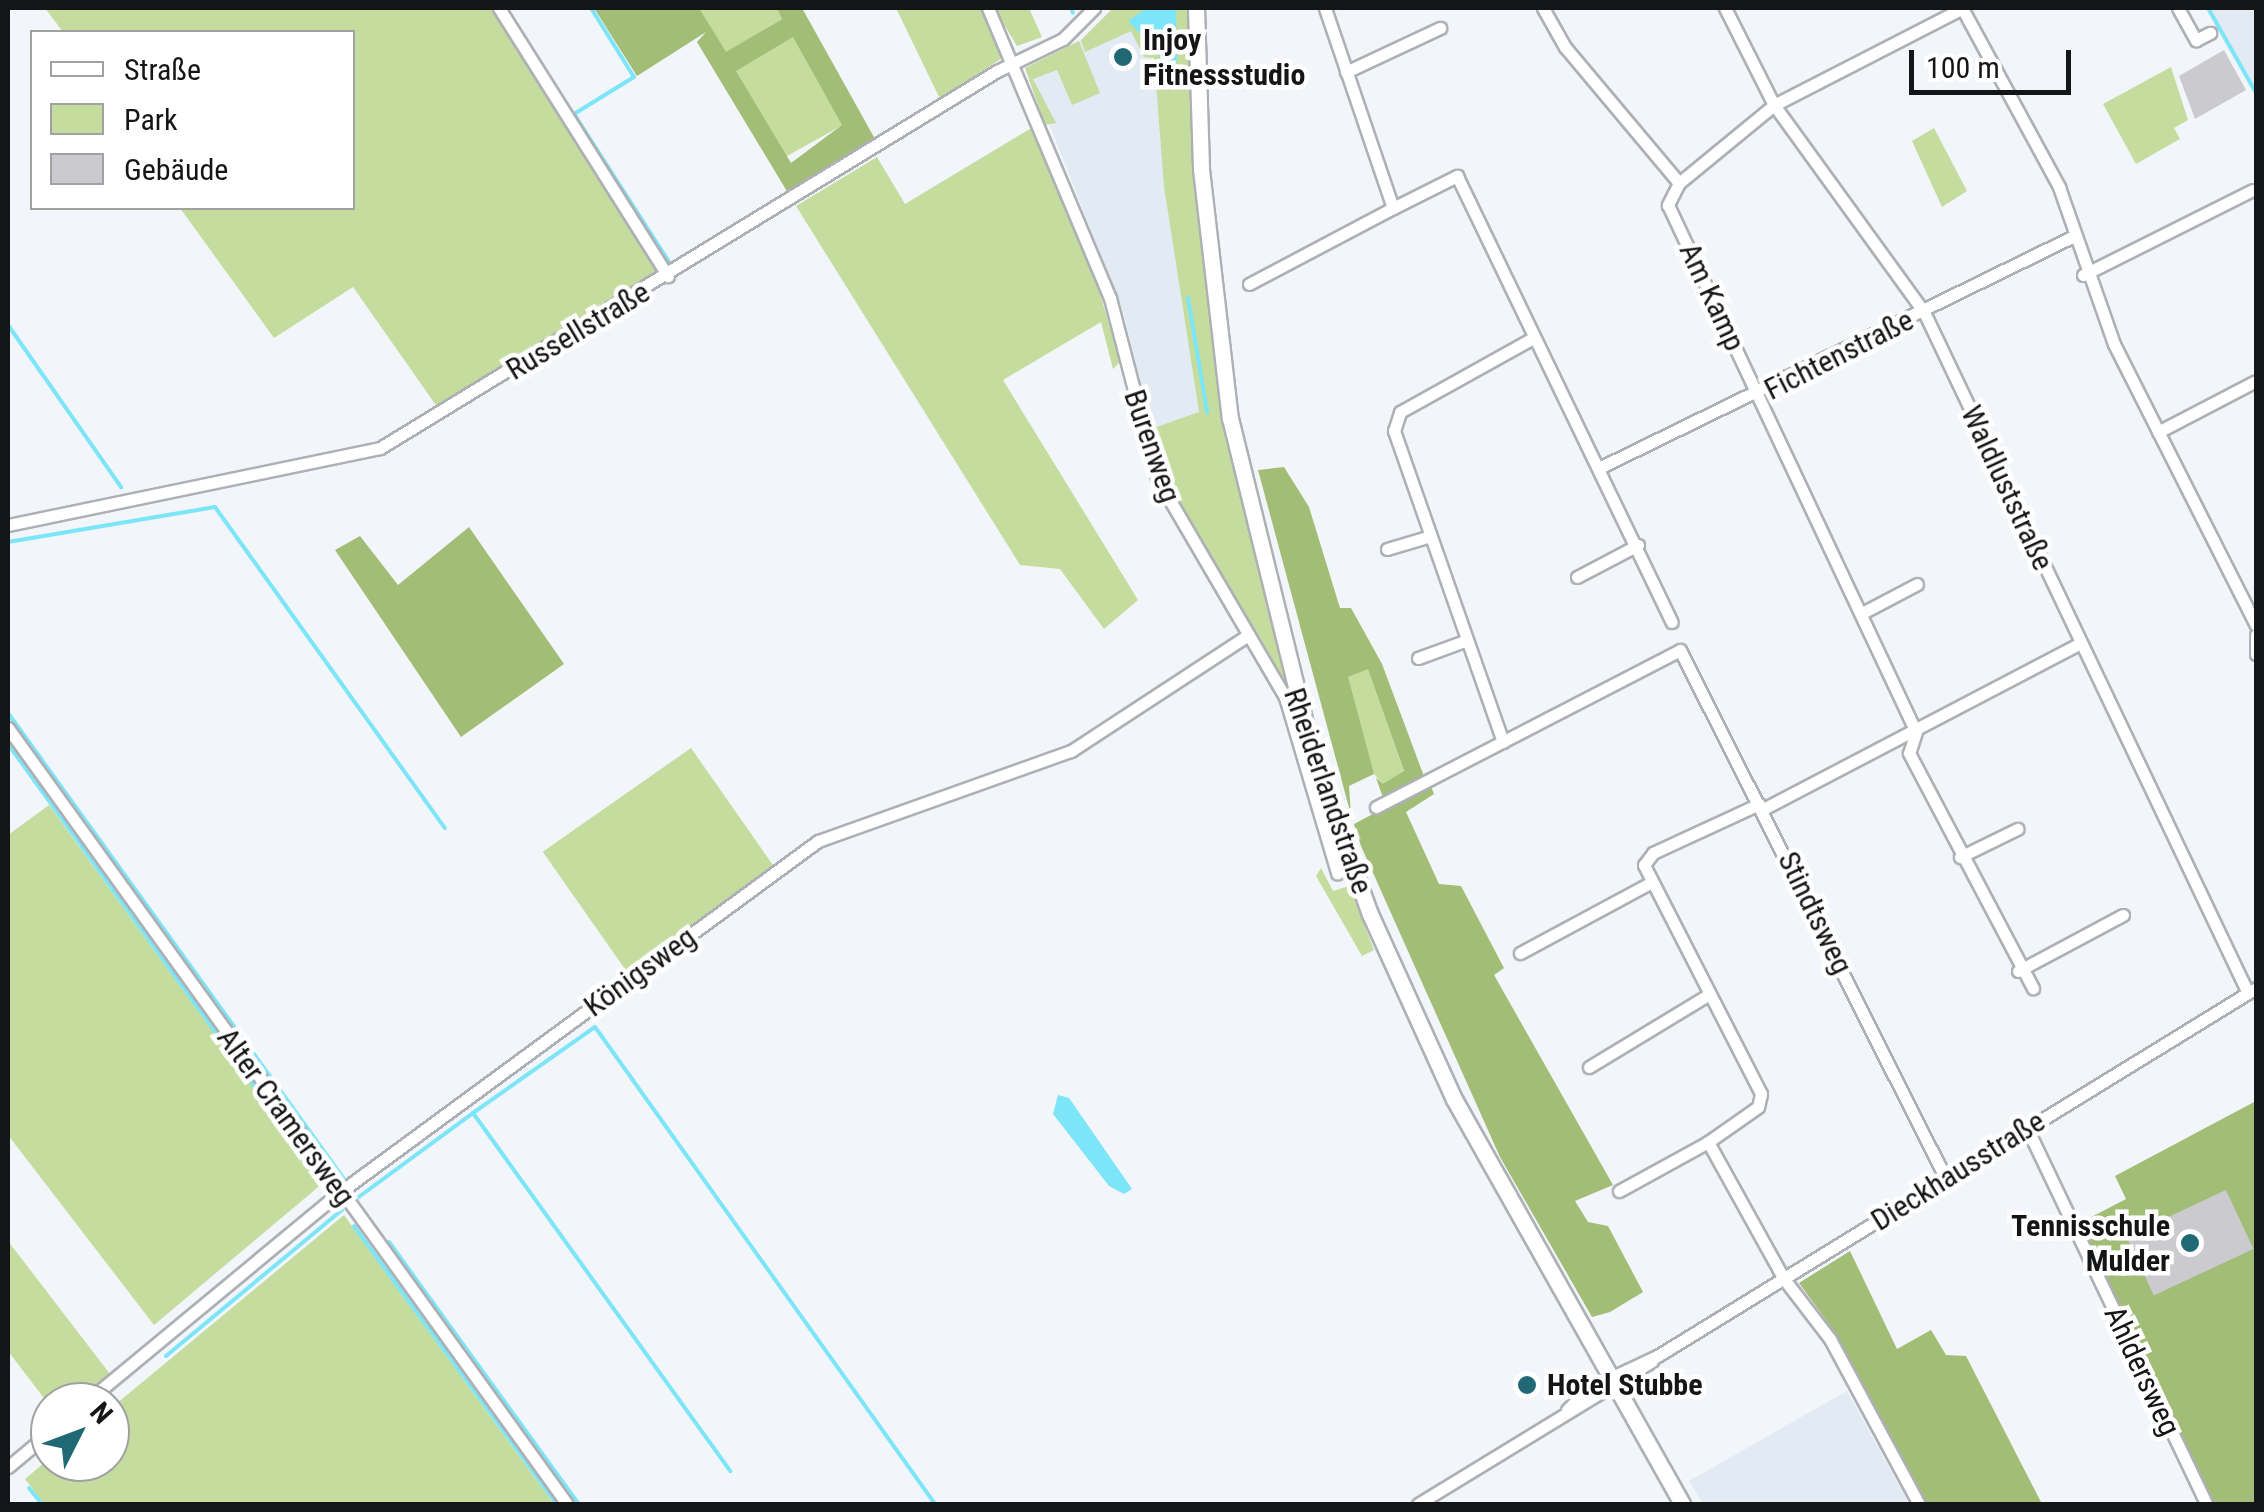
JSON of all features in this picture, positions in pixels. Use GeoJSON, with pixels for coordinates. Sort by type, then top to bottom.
{"type":"FeatureCollection","features":[{"type":"Feature","properties":{"kind":"main road","name":"Rheiderlandstraße"},"geometry":{"type":"LineString","coordinates":[[1196,8],[1201,169],[1230,418],[1307,736],[1424,1038],[1611,1384],[1682,1504]]}},
{"type":"Feature","properties":{"kind":"street"},"geometry":{"type":"LineString","coordinates":[[499,8],[668,276]]}},
{"type":"Feature","properties":{"kind":"street","name":"Burenweg"},"geometry":{"type":"LineString","coordinates":[[988,8],[1110,298],[1157,478],[1285,697],[1337,873]]}},
{"type":"Feature","properties":{"kind":"street","name":"Russellstraße"},"geometry":{"type":"LineString","coordinates":[[8,525],[352,460],[668,276],[1012,64],[1062,39],[1094,8]]}},
{"type":"Feature","properties":{"kind":"street"},"geometry":{"type":"LineString","coordinates":[[1324,8],[1393,208]]}},
{"type":"Feature","properties":{"kind":"street"},"geometry":{"type":"LineString","coordinates":[[1543,8],[1565,47],[1678,183],[1774,105],[1963,8],[2059,187],[2083,274],[2256,624]]}},
{"type":"Feature","properties":{"kind":"street","name":"Waldluststraße"},"geometry":{"type":"LineString","coordinates":[[1725,8],[1774,105],[1924,312],[2080,643],[2252,990]]}},
{"type":"Feature","properties":{"kind":"street"},"geometry":{"type":"LineString","coordinates":[[2178,8],[2196,40],[2210,32]]}},
{"type":"Feature","properties":{"kind":"street"},"geometry":{"type":"LineString","coordinates":[[1346,72],[1440,28]]}},
{"type":"Feature","properties":{"kind":"street"},"geometry":{"type":"LineString","coordinates":[[1249,284],[1453,176],[1603,466],[1672,622]]}},
{"type":"Feature","properties":{"kind":"street","name":"Am Kamp"},"geometry":{"type":"LineString","coordinates":[[1678,183],[1668,205],[1916,732],[1909,753],[2018,971],[2033,988]]}},
{"type":"Feature","properties":{"kind":"street"},"geometry":{"type":"LineString","coordinates":[[2083,274],[2253,190]]}},
{"type":"Feature","properties":{"kind":"street","name":"Fichtenstraße"},"geometry":{"type":"LineString","coordinates":[[1603,466],[1758,395],[2072,237]]}},
{"type":"Feature","properties":{"kind":"street"},"geometry":{"type":"LineString","coordinates":[[1376,807],[1503,742],[1462,642],[1427,537],[1394,431],[1400,412],[1534,338]]}},
{"type":"Feature","properties":{"kind":"street"},"geometry":{"type":"LineString","coordinates":[[2158,432],[2256,381]]}},
{"type":"Feature","properties":{"kind":"street"},"geometry":{"type":"LineString","coordinates":[[1387,549],[1427,537]]}},
{"type":"Feature","properties":{"kind":"street"},"geometry":{"type":"LineString","coordinates":[[1577,577],[1638,545]]}},
{"type":"Feature","properties":{"kind":"street"},"geometry":{"type":"LineString","coordinates":[[1862,612],[1917,584]]}},
{"type":"Feature","properties":{"kind":"street","name":"Königsweg"},"geometry":{"type":"LineString","coordinates":[[110,1382],[340,1192],[818,841],[1071,751],[1248,635]]}},
{"type":"Feature","properties":{"kind":"street"},"geometry":{"type":"LineString","coordinates":[[2256,635],[2256,654]]}},
{"type":"Feature","properties":{"kind":"street"},"geometry":{"type":"LineString","coordinates":[[1418,658],[1462,642]]}},
{"type":"Feature","properties":{"kind":"street"},"geometry":{"type":"LineString","coordinates":[[1619,1192],[1708,1142],[1758,1107],[1760,1094],[1650,883],[1644,865],[1652,853],[1916,732],[2080,643]]}},
{"type":"Feature","properties":{"kind":"street","name":"Stindtsweg"},"geometry":{"type":"LineString","coordinates":[[1503,742],[1680,650],[1946,1179]]}},
{"type":"Feature","properties":{"kind":"street","name":"Alter Cramersweg"},"geometry":{"type":"LineString","coordinates":[[8,728],[567,1504]]}},
{"type":"Feature","properties":{"kind":"street"},"geometry":{"type":"LineString","coordinates":[[1960,857],[2017,828]]}},
{"type":"Feature","properties":{"kind":"street"},"geometry":{"type":"LineString","coordinates":[[1520,953],[1650,883]]}},
{"type":"Feature","properties":{"kind":"street"},"geometry":{"type":"LineString","coordinates":[[2018,971],[2123,915]]}},
{"type":"Feature","properties":{"kind":"street","name":"Dieckhausstraße"},"geometry":{"type":"LineString","coordinates":[[1418,1504],[2252,990]]}},
{"type":"Feature","properties":{"kind":"street"},"geometry":{"type":"LineString","coordinates":[[1589,1067],[1708,995]]}},
{"type":"Feature","properties":{"kind":"street","name":"Ahldersweg"},"geometry":{"type":"LineString","coordinates":[[2027,1128],[2206,1504]]}},
{"type":"Feature","properties":{"kind":"street"},"geometry":{"type":"LineString","coordinates":[[1708,1142],[1784,1279],[1830,1339],[1920,1504]]}},
{"type":"Feature","properties":{"kind":"street"},"geometry":{"type":"LineString","coordinates":[[8,1467],[30,1449]]}},
{"type":"Feature","properties":{"kind":"shaded area"},"geometry":{"type":"Polygon","coordinates":[[[1176,8],[1158,77],[1164,187],[1199,413],[1151,429],[1124,314],[1030,75],[1031,66],[1081,40],[1176,8]]]}},
{"type":"Feature","properties":{"kind":"shaded area"},"geometry":{"type":"Polygon","coordinates":[[[2210,8],[2256,8],[2256,91],[2210,8]]]}},
{"type":"Feature","properties":{"kind":"shaded area"},"geometry":{"type":"Polygon","coordinates":[[[1847,1391],[1909,1504],[1703,1504],[1689,1481],[1847,1391]]]}},
{"type":"Feature","properties":{"kind":"green space"},"geometry":{"type":"Polygon","coordinates":[[[45,8],[493,8],[659,272],[440,411],[353,287],[274,338],[181,210],[355,210],[355,30],[62,30],[45,8]]]}},
{"type":"Feature","properties":{"kind":"green space"},"geometry":{"type":"Polygon","coordinates":[[[594,8],[699,8],[726,52],[782,19],[777,8],[802,8],[875,139],[788,193],[697,42],[706,32],[637,76],[594,8]],[[793,37],[736,71],[791,163],[842,125],[793,37]]]}},
{"type":"Feature","properties":{"kind":"green space"},"geometry":{"type":"Polygon","coordinates":[[[699,8],[777,8],[783,18],[725,53],[699,8]]]}},
{"type":"Feature","properties":{"kind":"green space"},"geometry":{"type":"Polygon","coordinates":[[[896,8],[984,8],[1002,58],[940,99],[896,8]]]}},
{"type":"Feature","properties":{"kind":"green space"},"geometry":{"type":"Polygon","coordinates":[[[994,8],[1029,8],[1042,37],[1017,46],[994,8]]]}},
{"type":"Feature","properties":{"kind":"green space"},"geometry":{"type":"Polygon","coordinates":[[[1113,8],[1187,8],[1196,188],[1230,444],[1287,682],[1359,901],[1286,690],[1161,479],[1120,302],[1151,429],[1199,412],[1164,187],[1154,58],[1144,57],[1131,31],[1085,52],[1081,40],[1113,8]]]}},
{"type":"Feature","properties":{"kind":"green space"},"geometry":{"type":"Polygon","coordinates":[[[793,36],[842,125],[784,158],[734,68],[793,36]]]}},
{"type":"Feature","properties":{"kind":"green space"},"geometry":{"type":"Polygon","coordinates":[[[1079,41],[1100,93],[1072,105],[1057,70],[1033,79],[1056,123],[1045,125],[1025,68],[1079,41]]]}},
{"type":"Feature","properties":{"kind":"green space"},"geometry":{"type":"Polygon","coordinates":[[[2171,67],[2188,120],[2174,128],[2180,139],[2136,164],[2103,104],[2171,67]]]}},
{"type":"Feature","properties":{"kind":"green space"},"geometry":{"type":"Polygon","coordinates":[[[1033,127],[1091,263],[1120,362],[1113,369],[1101,322],[1003,380],[1138,600],[1104,629],[1060,569],[1020,565],[796,206],[877,157],[905,204],[1033,127]]]}},
{"type":"Feature","properties":{"kind":"green space"},"geometry":{"type":"Polygon","coordinates":[[[1934,128],[1967,191],[1942,207],[1912,141],[1934,128]]]}},
{"type":"Feature","properties":{"kind":"green space"},"geometry":{"type":"Polygon","coordinates":[[[1284,467],[1309,507],[1340,608],[1351,608],[1382,664],[1425,779],[1384,800],[1376,778],[1383,784],[1404,771],[1368,669],[1348,677],[1374,774],[1349,786],[1351,815],[1258,470],[1284,467]]]}},
{"type":"Feature","properties":{"kind":"green space"},"geometry":{"type":"Polygon","coordinates":[[[469,527],[564,664],[461,737],[335,550],[360,536],[398,585],[469,527]]]}},
{"type":"Feature","properties":{"kind":"green space"},"geometry":{"type":"Polygon","coordinates":[[[1368,668],[1404,772],[1383,785],[1367,765],[1345,689],[1348,677],[1368,668]]]}},
{"type":"Feature","properties":{"kind":"green space"},"geometry":{"type":"Polygon","coordinates":[[[691,748],[774,867],[626,971],[543,852],[691,748]]]}},
{"type":"Feature","properties":{"kind":"green space"},"geometry":{"type":"Polygon","coordinates":[[[1430,784],[1434,794],[1406,812],[1439,884],[1461,886],[1504,968],[1494,975],[1613,1185],[1575,1201],[1588,1222],[1608,1226],[1643,1292],[1610,1312],[1592,1317],[1500,1157],[1361,846],[1354,824],[1430,784]]]}},
{"type":"Feature","properties":{"kind":"green space"},"geometry":{"type":"Polygon","coordinates":[[[49,805],[323,1183],[154,1325],[8,1135],[8,835],[49,805]]]}},
{"type":"Feature","properties":{"kind":"green space"},"geometry":{"type":"Polygon","coordinates":[[[1321,868],[1333,891],[1349,886],[1374,950],[1362,956],[1316,876],[1321,868]]]}},
{"type":"Feature","properties":{"kind":"green space"},"geometry":{"type":"Polygon","coordinates":[[[2256,1101],[2256,1504],[2215,1504],[2078,1224],[2126,1199],[2115,1176],[2256,1101]]]}},
{"type":"Feature","properties":{"kind":"green space"},"geometry":{"type":"Polygon","coordinates":[[[344,1215],[554,1504],[44,1504],[25,1479],[30,1475],[30,1482],[130,1482],[130,1392],[344,1215]]]}},
{"type":"Feature","properties":{"kind":"green space"},"geometry":{"type":"Polygon","coordinates":[[[8,1241],[110,1374],[100,1382],[32,1382],[8,1351],[8,1241]]]}},
{"type":"Feature","properties":{"kind":"green space"},"geometry":{"type":"Polygon","coordinates":[[[1850,1251],[1897,1349],[1931,1330],[1946,1355],[1966,1356],[2042,1504],[1927,1504],[1834,1331],[1799,1283],[1850,1251]]]}},
{"type":"Feature","properties":{"kind":"water"},"geometry":{"type":"Polygon","coordinates":[[[1147,8],[1176,10],[1177,62],[1160,70],[1159,54],[1128,21],[1147,8]]]}},
{"type":"Feature","properties":{"kind":"water"},"geometry":{"type":"Polygon","coordinates":[[[1058,1095],[1069,1098],[1132,1189],[1124,1194],[1109,1186],[1053,1114],[1058,1095]]]}},
{"type":"Feature","properties":{"kind":"building"},"geometry":{"type":"Polygon","coordinates":[[[2224,50],[2246,90],[2195,119],[2179,76],[2224,50]]]}},
{"type":"Feature","properties":{"kind":"building","name":"Tennisschule Mulder"},"geometry":{"type":"Polygon","coordinates":[[[2226,1190],[2253,1249],[2154,1295],[2126,1236],[2226,1190]]]}},
{"type":"Feature","properties":{"kind":"waterway"},"geometry":{"type":"LineString","coordinates":[[591,8],[634,77],[574,114],[669,262]]}},
{"type":"Feature","properties":{"kind":"waterway"},"geometry":{"type":"LineString","coordinates":[[1071,8],[1073,13]]}},
{"type":"Feature","properties":{"kind":"waterway"},"geometry":{"type":"LineString","coordinates":[[2208,8],[2256,93]]}},
{"type":"Feature","properties":{"kind":"waterway"},"geometry":{"type":"LineString","coordinates":[[1188,298],[1207,412]]}},
{"type":"Feature","properties":{"kind":"waterway"},"geometry":{"type":"LineString","coordinates":[[8,325],[121,487]]}},
{"type":"Feature","properties":{"kind":"waterway"},"geometry":{"type":"LineString","coordinates":[[8,542],[215,507],[445,828]]}},
{"type":"Feature","properties":{"kind":"waterway"},"geometry":{"type":"LineString","coordinates":[[8,713],[344,1179]]}},
{"type":"Feature","properties":{"kind":"waterway"},"geometry":{"type":"LineString","coordinates":[[8,744],[320,1177]]}},
{"type":"Feature","properties":{"kind":"waterway"},"geometry":{"type":"LineString","coordinates":[[473,1113],[595,1027],[935,1504]]}},
{"type":"Feature","properties":{"kind":"waterway"},"geometry":{"type":"LineString","coordinates":[[356,1199],[473,1113],[730,1471]]}},
{"type":"Feature","properties":{"kind":"waterway"},"geometry":{"type":"LineString","coordinates":[[166,1356],[342,1210]]}},
{"type":"Feature","properties":{"kind":"waterway"},"geometry":{"type":"LineString","coordinates":[[354,1226],[557,1504]]}},
{"type":"Feature","properties":{"kind":"waterway"},"geometry":{"type":"LineString","coordinates":[[389,1242],[579,1504]]}},
{"type":"Feature","properties":{"kind":"waterway"},"geometry":{"type":"LineString","coordinates":[[29,1488],[42,1504]]}},
{"type":"Feature","properties":{"kind":"place","name":"Injoy Fitnessstudio"},"geometry":{"type":"Point","coordinates":[1123,57]}},
{"type":"Feature","properties":{"kind":"place","name":"Tennisschule Mulder"},"geometry":{"type":"Point","coordinates":[2190,1243]}},
{"type":"Feature","properties":{"kind":"place","name":"Hotel Stubbe"},"geometry":{"type":"Point","coordinates":[1527,1385]}}]}
